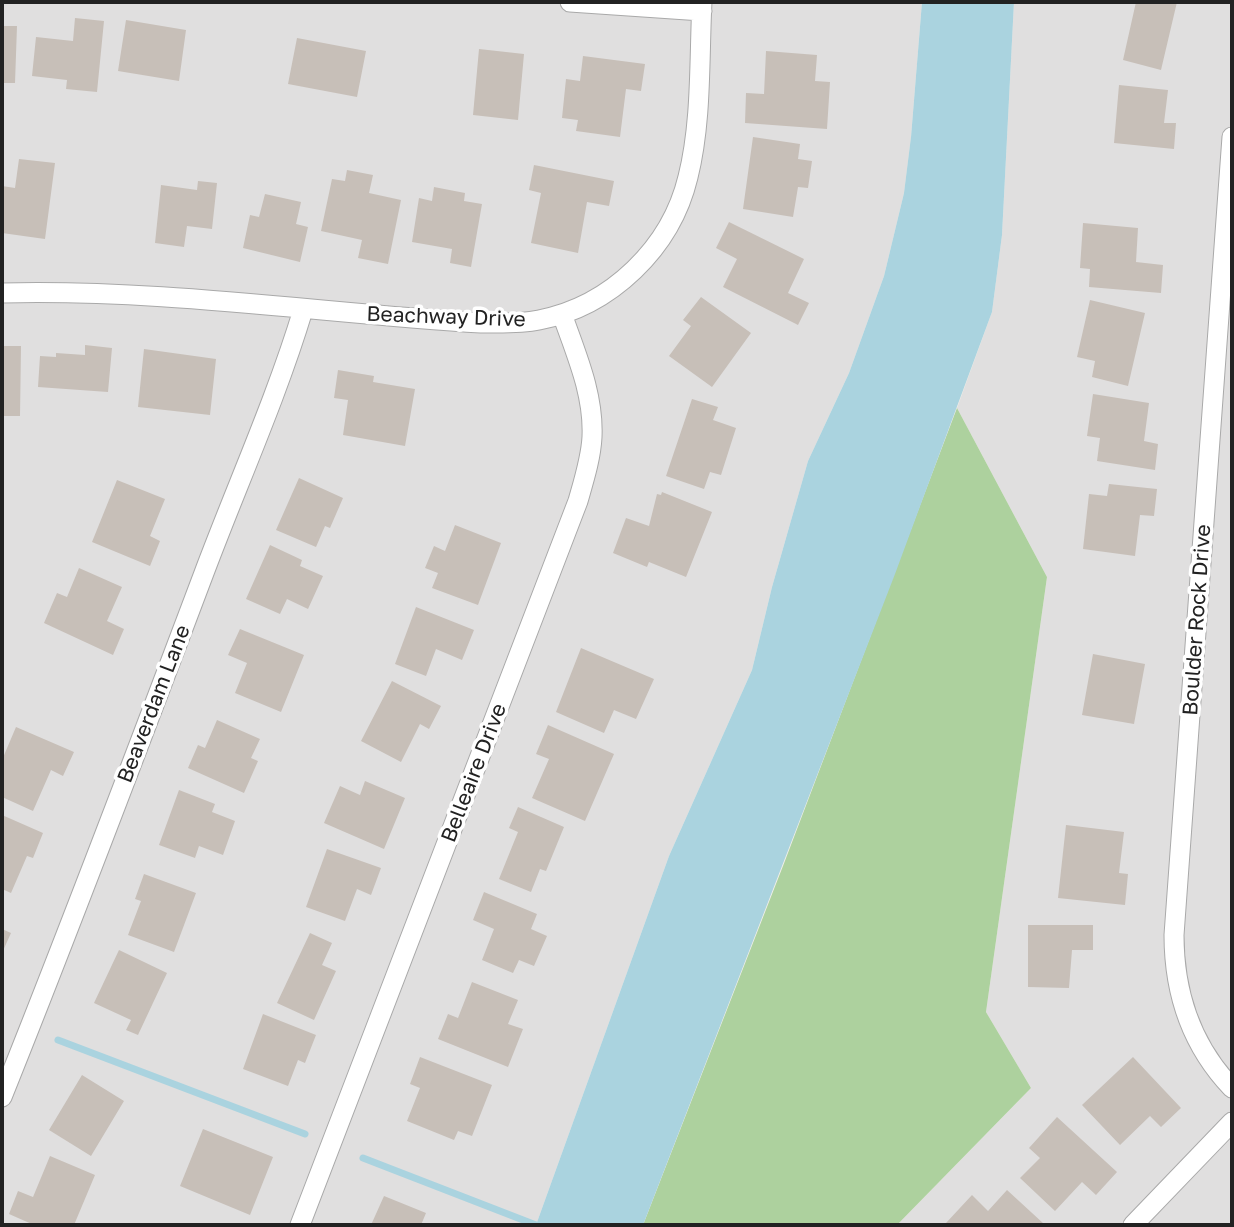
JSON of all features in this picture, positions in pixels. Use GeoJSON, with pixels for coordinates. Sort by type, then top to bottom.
{"type":"FeatureCollection","features":[{"type":"Feature","properties":{"kind":"street"},"geometry":{"type":"LineString","coordinates":[[570,2],[702,6]]}},
{"type":"Feature","properties":{"kind":"street","name":"Beachway Drive"},"geometry":{"type":"LineString","coordinates":[[2,293],[107,295],[492,323],[523,323],[562,314],[594,299],[631,274],[666,231],[678,208],[693,152],[702,6]]}},
{"type":"Feature","properties":{"kind":"street","name":"Boulder Rock Drive"},"geometry":{"type":"LineString","coordinates":[[1232,137],[1174,961],[1177,985],[1188,1023],[1207,1057],[1232,1088]]}},
{"type":"Feature","properties":{"kind":"street","name":"Beaverdam Lane"},"geometry":{"type":"LineString","coordinates":[[2,1097],[290,352],[303,310]]}},
{"type":"Feature","properties":{"kind":"street","name":"Belleaire Drive"},"geometry":{"type":"LineString","coordinates":[[300,1225],[585,478],[592,438],[591,410],[586,383],[562,314]]}},
{"type":"Feature","properties":{"kind":"street"},"geometry":{"type":"LineString","coordinates":[[1133,1225],[1232,1122]]}},
{"type":"Feature","properties":{"kind":"shaded area"},"geometry":{"type":"Polygon","coordinates":[[[2,2],[922,2],[904,193],[884,276],[849,373],[808,461],[772,587],[752,670],[669,856],[536,1225],[2,1225],[2,2]]]}},
{"type":"Feature","properties":{"kind":"shaded area"},"geometry":{"type":"Polygon","coordinates":[[[1014,2],[1232,2],[1232,1225],[897,1225],[1031,1088],[986,1012],[1047,577],[957,408],[992,312],[1002,235],[1014,2]]]}},
{"type":"Feature","properties":{"kind":"green space"},"geometry":{"type":"Polygon","coordinates":[[[957,408],[1047,577],[986,1012],[1031,1088],[897,1225],[643,1225],[783,866],[957,408]]]}},
{"type":"Feature","properties":{"kind":"water"},"geometry":{"type":"Polygon","coordinates":[[[922,2],[1014,2],[1002,235],[992,312],[895,574],[643,1225],[536,1225],[669,856],[752,670],[772,587],[808,461],[849,373],[884,276],[904,193],[922,2]]]}},
{"type":"Feature","properties":{"kind":"building"},"geometry":{"type":"Polygon","coordinates":[[[1136,2],[1177,2],[1161,70],[1123,60],[1136,2]]]}},
{"type":"Feature","properties":{"kind":"building"},"geometry":{"type":"Polygon","coordinates":[[[75,18],[104,21],[97,92],[66,89],[67,80],[32,76],[36,37],[73,41],[75,18]]]}},
{"type":"Feature","properties":{"kind":"building"},"geometry":{"type":"Polygon","coordinates":[[[126,20],[186,30],[179,81],[118,71],[126,20]]]}},
{"type":"Feature","properties":{"kind":"building"},"geometry":{"type":"Polygon","coordinates":[[[2,26],[17,26],[15,83],[2,83],[2,26]]]}},
{"type":"Feature","properties":{"kind":"building"},"geometry":{"type":"Polygon","coordinates":[[[297,38],[366,51],[357,97],[288,84],[297,38]]]}},
{"type":"Feature","properties":{"kind":"building"},"geometry":{"type":"Polygon","coordinates":[[[479,49],[524,54],[518,120],[473,115],[479,49]]]}},
{"type":"Feature","properties":{"kind":"building"},"geometry":{"type":"Polygon","coordinates":[[[766,51],[817,55],[815,81],[830,82],[827,129],[745,123],[746,93],[764,94],[766,51]]]}},
{"type":"Feature","properties":{"kind":"building"},"geometry":{"type":"Polygon","coordinates":[[[583,56],[645,64],[641,91],[626,89],[620,137],[576,131],[578,120],[562,118],[566,79],[580,81],[583,56]]]}},
{"type":"Feature","properties":{"kind":"building"},"geometry":{"type":"Polygon","coordinates":[[[1119,85],[1168,90],[1164,123],[1176,123],[1174,149],[1114,143],[1119,85]]]}},
{"type":"Feature","properties":{"kind":"building"},"geometry":{"type":"Polygon","coordinates":[[[753,137],[800,144],[798,159],[812,161],[808,188],[798,187],[793,217],[743,209],[753,137]]]}},
{"type":"Feature","properties":{"kind":"building"},"geometry":{"type":"Polygon","coordinates":[[[19,159],[55,163],[45,239],[2,233],[2,186],[15,188],[19,159]]]}},
{"type":"Feature","properties":{"kind":"building"},"geometry":{"type":"Polygon","coordinates":[[[534,165],[614,181],[609,206],[587,202],[578,253],[531,243],[541,193],[529,190],[534,165]]]}},
{"type":"Feature","properties":{"kind":"building"},"geometry":{"type":"Polygon","coordinates":[[[347,170],[373,175],[369,193],[401,200],[388,264],[358,258],[362,240],[321,231],[332,179],[345,181],[347,170]]]}},
{"type":"Feature","properties":{"kind":"building"},"geometry":{"type":"Polygon","coordinates":[[[198,181],[217,183],[212,229],[187,226],[184,247],[155,243],[161,185],[197,190],[198,181]]]}},
{"type":"Feature","properties":{"kind":"building"},"geometry":{"type":"Polygon","coordinates":[[[434,187],[465,193],[464,201],[482,204],[471,267],[450,263],[452,249],[412,242],[419,198],[432,201],[434,187]]]}},
{"type":"Feature","properties":{"kind":"building"},"geometry":{"type":"Polygon","coordinates":[[[265,194],[301,202],[296,224],[308,227],[300,262],[243,248],[250,215],[259,217],[265,194]]]}},
{"type":"Feature","properties":{"kind":"building"},"geometry":{"type":"Polygon","coordinates":[[[729,222],[804,259],[788,293],[809,303],[798,325],[723,287],[737,259],[716,248],[729,222]]]}},
{"type":"Feature","properties":{"kind":"building"},"geometry":{"type":"Polygon","coordinates":[[[1083,223],[1138,228],[1136,262],[1163,265],[1161,293],[1089,287],[1090,269],[1080,268],[1083,223]]]}},
{"type":"Feature","properties":{"kind":"building"},"geometry":{"type":"Polygon","coordinates":[[[701,297],[751,333],[712,387],[669,356],[691,326],[683,320],[701,297]]]}},
{"type":"Feature","properties":{"kind":"building"},"geometry":{"type":"Polygon","coordinates":[[[1090,300],[1145,313],[1128,386],[1092,377],[1095,361],[1077,357],[1090,300]]]}},
{"type":"Feature","properties":{"kind":"building"},"geometry":{"type":"Polygon","coordinates":[[[85,345],[112,348],[108,392],[38,387],[40,356],[56,357],[56,353],[85,355],[85,345]]]}},
{"type":"Feature","properties":{"kind":"building"},"geometry":{"type":"Polygon","coordinates":[[[2,346],[21,346],[20,416],[2,416],[2,346]]]}},
{"type":"Feature","properties":{"kind":"building"},"geometry":{"type":"Polygon","coordinates":[[[144,349],[216,359],[210,415],[138,407],[144,349]]]}},
{"type":"Feature","properties":{"kind":"building"},"geometry":{"type":"Polygon","coordinates":[[[338,370],[374,376],[373,382],[415,389],[405,446],[343,435],[348,400],[334,398],[338,370]]]}},
{"type":"Feature","properties":{"kind":"building"},"geometry":{"type":"Polygon","coordinates":[[[1093,394],[1149,403],[1144,441],[1158,444],[1155,470],[1097,461],[1100,438],[1087,436],[1093,394]]]}},
{"type":"Feature","properties":{"kind":"building"},"geometry":{"type":"Polygon","coordinates":[[[692,399],[718,407],[713,420],[736,428],[721,475],[710,472],[704,489],[666,476],[692,399]]]}},
{"type":"Feature","properties":{"kind":"building"},"geometry":{"type":"Polygon","coordinates":[[[299,478],[343,498],[330,528],[325,526],[316,547],[276,530],[299,478]]]}},
{"type":"Feature","properties":{"kind":"building"},"geometry":{"type":"Polygon","coordinates":[[[117,480],[165,499],[150,536],[160,541],[150,566],[92,542],[117,480]]]}},
{"type":"Feature","properties":{"kind":"building"},"geometry":{"type":"Polygon","coordinates":[[[1109,484],[1157,489],[1154,516],[1140,515],[1135,556],[1083,549],[1089,494],[1107,496],[1109,484]]]}},
{"type":"Feature","properties":{"kind":"building"},"geometry":{"type":"Polygon","coordinates":[[[662,492],[712,512],[686,577],[649,562],[647,567],[613,553],[626,518],[649,526],[657,494],[661,495],[662,492]]]}},
{"type":"Feature","properties":{"kind":"building"},"geometry":{"type":"Polygon","coordinates":[[[455,525],[501,543],[478,605],[432,588],[438,573],[425,568],[434,546],[445,551],[455,525]]]}},
{"type":"Feature","properties":{"kind":"building"},"geometry":{"type":"Polygon","coordinates":[[[270,545],[302,560],[300,566],[323,576],[308,609],[287,599],[280,614],[246,599],[270,545]]]}},
{"type":"Feature","properties":{"kind":"building"},"geometry":{"type":"Polygon","coordinates":[[[79,568],[122,587],[107,621],[124,629],[113,655],[44,623],[57,593],[67,597],[79,568]]]}},
{"type":"Feature","properties":{"kind":"building"},"geometry":{"type":"Polygon","coordinates":[[[416,607],[474,630],[462,660],[436,649],[426,676],[395,664],[416,607]]]}},
{"type":"Feature","properties":{"kind":"building"},"geometry":{"type":"Polygon","coordinates":[[[240,629],[304,655],[281,712],[235,693],[247,663],[228,655],[240,629]]]}},
{"type":"Feature","properties":{"kind":"building"},"geometry":{"type":"Polygon","coordinates":[[[581,648],[654,679],[636,719],[614,710],[604,733],[556,712],[581,648]]]}},
{"type":"Feature","properties":{"kind":"building"},"geometry":{"type":"Polygon","coordinates":[[[1093,654],[1145,664],[1134,724],[1082,715],[1093,654]]]}},
{"type":"Feature","properties":{"kind":"building"},"geometry":{"type":"Polygon","coordinates":[[[392,681],[441,706],[429,729],[420,724],[401,762],[361,741],[392,681]]]}},
{"type":"Feature","properties":{"kind":"building"},"geometry":{"type":"Polygon","coordinates":[[[217,720],[260,739],[251,758],[258,761],[244,793],[188,768],[198,745],[205,748],[217,720]]]}},
{"type":"Feature","properties":{"kind":"building"},"geometry":{"type":"Polygon","coordinates":[[[548,725],[614,754],[585,821],[532,798],[549,759],[536,754],[548,725]]]}},
{"type":"Feature","properties":{"kind":"building"},"geometry":{"type":"Polygon","coordinates":[[[16,727],[74,752],[63,776],[51,770],[33,811],[2,797],[2,760],[16,727]]]}},
{"type":"Feature","properties":{"kind":"building"},"geometry":{"type":"Polygon","coordinates":[[[365,781],[405,798],[384,849],[324,823],[340,786],[360,795],[365,781]]]}},
{"type":"Feature","properties":{"kind":"building"},"geometry":{"type":"Polygon","coordinates":[[[179,790],[215,804],[212,812],[235,821],[223,855],[199,846],[195,858],[159,845],[179,790]]]}},
{"type":"Feature","properties":{"kind":"building"},"geometry":{"type":"Polygon","coordinates":[[[518,807],[564,827],[546,871],[540,869],[531,892],[499,879],[518,832],[509,828],[518,807]]]}},
{"type":"Feature","properties":{"kind":"building"},"geometry":{"type":"Polygon","coordinates":[[[2,815],[43,833],[33,858],[27,856],[11,893],[2,889],[2,815]]]}},
{"type":"Feature","properties":{"kind":"building"},"geometry":{"type":"Polygon","coordinates":[[[1066,825],[1124,832],[1119,873],[1128,874],[1125,905],[1058,898],[1066,825]]]}},
{"type":"Feature","properties":{"kind":"building"},"geometry":{"type":"Polygon","coordinates":[[[327,849],[381,868],[371,895],[357,889],[345,921],[306,907],[327,849]]]}},
{"type":"Feature","properties":{"kind":"building"},"geometry":{"type":"Polygon","coordinates":[[[144,874],[196,893],[174,952],[128,935],[141,901],[135,899],[144,874]]]}},
{"type":"Feature","properties":{"kind":"building"},"geometry":{"type":"Polygon","coordinates":[[[484,892],[537,914],[531,929],[547,936],[534,966],[519,960],[513,973],[482,960],[494,929],[473,920],[484,892]]]}},
{"type":"Feature","properties":{"kind":"building"},"geometry":{"type":"Polygon","coordinates":[[[1028,925],[1093,925],[1093,950],[1072,950],[1069,988],[1028,987],[1028,925]]]}},
{"type":"Feature","properties":{"kind":"building"},"geometry":{"type":"Polygon","coordinates":[[[2,929],[11,933],[2,953],[2,929]]]}},
{"type":"Feature","properties":{"kind":"building"},"geometry":{"type":"Polygon","coordinates":[[[310,933],[332,943],[322,965],[336,971],[314,1020],[277,1003],[310,933]]]}},
{"type":"Feature","properties":{"kind":"building"},"geometry":{"type":"Polygon","coordinates":[[[119,950],[167,973],[138,1035],[126,1030],[131,1020],[94,1003],[119,950]]]}},
{"type":"Feature","properties":{"kind":"building"},"geometry":{"type":"Polygon","coordinates":[[[472,982],[518,1000],[508,1024],[523,1029],[508,1067],[438,1039],[448,1014],[458,1018],[472,982]]]}},
{"type":"Feature","properties":{"kind":"building"},"geometry":{"type":"Polygon","coordinates":[[[263,1014],[316,1035],[305,1063],[298,1060],[288,1086],[243,1069],[263,1014]]]}},
{"type":"Feature","properties":{"kind":"building"},"geometry":{"type":"Polygon","coordinates":[[[420,1057],[492,1085],[472,1136],[458,1131],[454,1140],[407,1121],[420,1088],[410,1084],[420,1057]]]}},
{"type":"Feature","properties":{"kind":"building"},"geometry":{"type":"Polygon","coordinates":[[[1133,1057],[1181,1108],[1161,1127],[1150,1116],[1120,1145],[1082,1105],[1133,1057]]]}},
{"type":"Feature","properties":{"kind":"building"},"geometry":{"type":"Polygon","coordinates":[[[82,1075],[124,1101],[91,1156],[49,1130],[82,1075]]]}},
{"type":"Feature","properties":{"kind":"building"},"geometry":{"type":"Polygon","coordinates":[[[1057,1117],[1117,1172],[1096,1195],[1082,1182],[1055,1211],[1020,1178],[1040,1158],[1029,1148],[1057,1117]]]}},
{"type":"Feature","properties":{"kind":"building"},"geometry":{"type":"Polygon","coordinates":[[[203,1129],[273,1157],[250,1215],[180,1186],[203,1129]]]}},
{"type":"Feature","properties":{"kind":"building"},"geometry":{"type":"Polygon","coordinates":[[[50,1156],[95,1175],[74,1225],[34,1225],[9,1214],[18,1191],[33,1197],[50,1156]]]}},
{"type":"Feature","properties":{"kind":"building"},"geometry":{"type":"Polygon","coordinates":[[[1007,1190],[1044,1224],[946,1223],[972,1195],[988,1211],[1007,1190]]]}},
{"type":"Feature","properties":{"kind":"building"},"geometry":{"type":"Polygon","coordinates":[[[384,1196],[426,1213],[421,1225],[371,1225],[384,1196]]]}},
{"type":"Feature","properties":{"kind":"waterway"},"geometry":{"type":"LineString","coordinates":[[58,1040],[305,1134]]}},
{"type":"Feature","properties":{"kind":"waterway"},"geometry":{"type":"LineString","coordinates":[[363,1158],[536,1225]]}}]}
